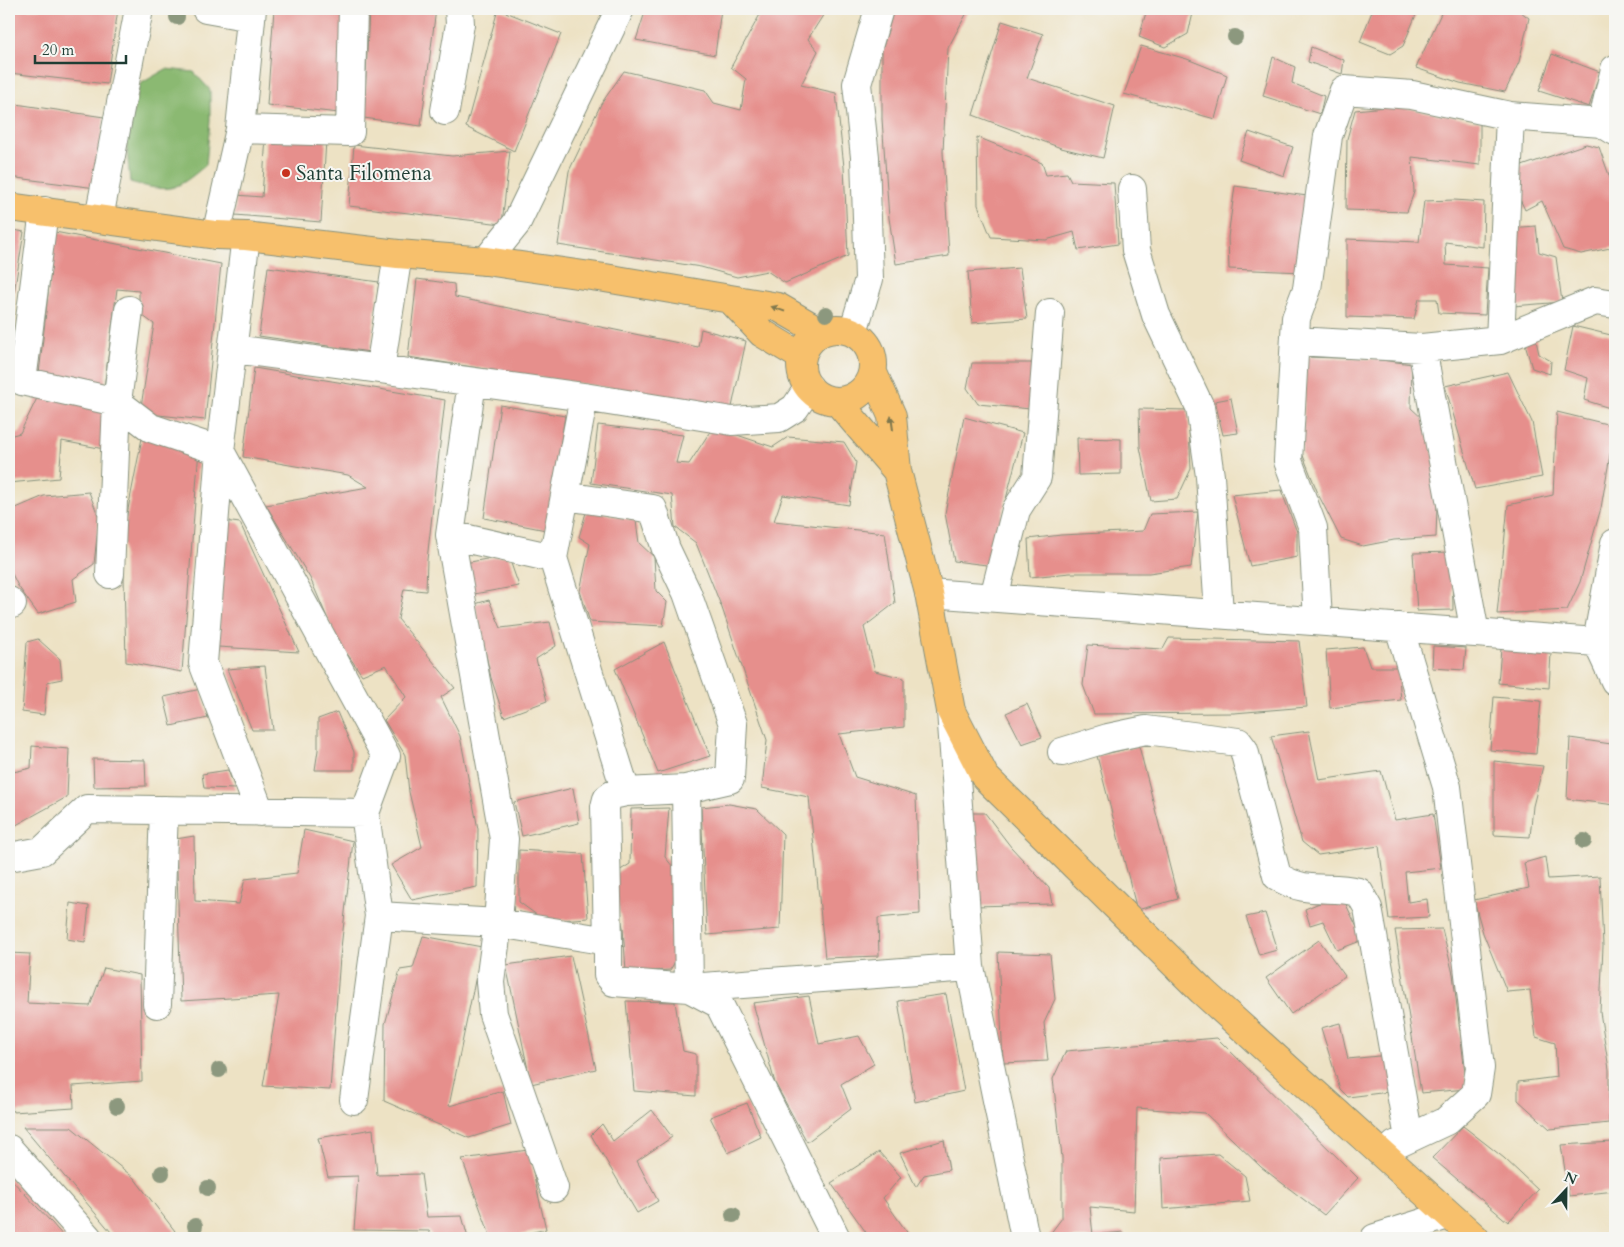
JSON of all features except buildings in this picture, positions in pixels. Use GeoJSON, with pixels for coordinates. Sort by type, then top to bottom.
{"type":"FeatureCollection","features":[{"type":"Feature","properties":{"kind":"main road"},"geometry":{"type":"LineString","coordinates":[[9,207],[216,234],[398,254],[486,261],[604,278],[778,307],[821,332]]}},
{"type":"Feature","properties":{"kind":"main road"},"geometry":{"type":"LineString","coordinates":[[730,300],[762,333],[802,357]]}},
{"type":"Feature","properties":{"kind":"main road"},"geometry":{"type":"LineString","coordinates":[[873,372],[866,387],[853,397],[837,401],[822,397],[809,387],[802,373],[802,357],[808,342],[821,332],[837,329],[852,332],[865,342],[872,356],[873,372],[892,416],[897,471],[929,592],[951,711],[985,777],[1202,991],[1448,1216],[1475,1238]]}},
{"type":"Feature","properties":{"kind":"main road"},"geometry":{"type":"LineString","coordinates":[[837,401],[897,471]]}},
{"type":"Feature","properties":{"kind":"street"},"geometry":{"type":"LineString","coordinates":[[99,218],[139,9]]}},
{"type":"Feature","properties":{"kind":"street"},"geometry":{"type":"LineString","coordinates":[[206,9],[251,13],[240,129],[216,234]]}},
{"type":"Feature","properties":{"kind":"street"},"geometry":{"type":"LineString","coordinates":[[240,129],[350,132],[353,9]]}},
{"type":"Feature","properties":{"kind":"street"},"geometry":{"type":"LineString","coordinates":[[445,112],[460,24],[459,9]]}},
{"type":"Feature","properties":{"kind":"street"},"geometry":{"type":"LineString","coordinates":[[486,261],[516,224],[620,9]]}},
{"type":"Feature","properties":{"kind":"street"},"geometry":{"type":"LineString","coordinates":[[852,332],[869,280],[865,157],[857,84],[879,9]]}},
{"type":"Feature","properties":{"kind":"street"},"geometry":{"type":"LineString","coordinates":[[1318,621],[1313,528],[1288,461],[1296,318],[1307,289],[1328,136],[1344,90],[1412,95],[1510,116],[1608,127],[1615,69]]}},
{"type":"Feature","properties":{"kind":"street"},"geometry":{"type":"LineString","coordinates":[[1500,340],[1510,116]]}},
{"type":"Feature","properties":{"kind":"street"},"geometry":{"type":"LineString","coordinates":[[1132,189],[1136,250],[1156,315],[1200,407],[1210,476],[1219,613]]}},
{"type":"Feature","properties":{"kind":"street"},"geometry":{"type":"LineString","coordinates":[[44,211],[22,381],[117,402],[151,428],[220,450],[386,756],[365,813],[379,916],[354,1100]]}},
{"type":"Feature","properties":{"kind":"street"},"geometry":{"type":"LineString","coordinates":[[246,236],[234,349],[220,450],[203,663],[260,812]]}},
{"type":"Feature","properties":{"kind":"street"},"geometry":{"type":"LineString","coordinates":[[380,369],[398,254]]}},
{"type":"Feature","properties":{"kind":"street"},"geometry":{"type":"LineString","coordinates":[[1295,340],[1422,348],[1500,340],[1595,301],[1615,304]]}},
{"type":"Feature","properties":{"kind":"street"},"geometry":{"type":"LineString","coordinates":[[110,574],[117,402],[129,310]]}},
{"type":"Feature","properties":{"kind":"street"},"geometry":{"type":"LineString","coordinates":[[994,597],[1016,510],[1037,477],[1050,313]]}},
{"type":"Feature","properties":{"kind":"street"},"geometry":{"type":"LineString","coordinates":[[1422,348],[1475,633]]}},
{"type":"Feature","properties":{"kind":"street"},"geometry":{"type":"LineString","coordinates":[[234,349],[584,397],[732,421],[779,418],[795,408],[809,387]]}},
{"type":"Feature","properties":{"kind":"street"},"geometry":{"type":"LineString","coordinates":[[472,382],[450,535],[504,839],[498,923],[490,982],[493,1014],[554,1188]]}},
{"type":"Feature","properties":{"kind":"street"},"geometry":{"type":"LineString","coordinates":[[584,397],[553,558],[626,792]]}},
{"type":"Feature","properties":{"kind":"street"},"geometry":{"type":"LineString","coordinates":[[565,496],[653,509],[666,549],[687,593],[733,724],[730,778],[686,789],[626,792],[612,795],[607,799],[608,975],[614,982],[689,988],[970,967]]}},
{"type":"Feature","properties":{"kind":"street"},"geometry":{"type":"LineString","coordinates":[[450,535],[553,558]]}},
{"type":"Feature","properties":{"kind":"street"},"geometry":{"type":"LineString","coordinates":[[1615,542],[1597,642],[1615,681]]}},
{"type":"Feature","properties":{"kind":"street"},"geometry":{"type":"LineString","coordinates":[[929,592],[1597,642]]}},
{"type":"Feature","properties":{"kind":"street"},"geometry":{"type":"LineString","coordinates":[[1379,1152],[1446,1121],[1476,1094],[1480,1068],[1447,787],[1399,627]]}},
{"type":"Feature","properties":{"kind":"street"},"geometry":{"type":"LineString","coordinates":[[951,711],[970,967],[1025,1238]]}},
{"type":"Feature","properties":{"kind":"street"},"geometry":{"type":"LineString","coordinates":[[1062,752],[1108,738],[1146,730],[1238,742],[1244,750],[1277,876],[1291,885],[1314,890],[1342,888],[1359,892],[1368,908],[1409,1138]]}},
{"type":"Feature","properties":{"kind":"street"},"geometry":{"type":"LineString","coordinates":[[686,789],[689,988]]}},
{"type":"Feature","properties":{"kind":"street"},"geometry":{"type":"LineString","coordinates":[[9,857],[42,851],[87,809],[365,813]]}},
{"type":"Feature","properties":{"kind":"street"},"geometry":{"type":"LineString","coordinates":[[157,1004],[164,810]]}},
{"type":"Feature","properties":{"kind":"street"},"geometry":{"type":"LineString","coordinates":[[379,916],[498,923],[608,941]]}},
{"type":"Feature","properties":{"kind":"street"},"geometry":{"type":"LineString","coordinates":[[689,988],[719,1004],[836,1238]]}},
{"type":"Feature","properties":{"kind":"street"},"geometry":{"type":"LineString","coordinates":[[9,1149],[88,1238]]}},
{"type":"Feature","properties":{"kind":"street"},"geometry":{"type":"LineString","coordinates":[[1376,1238],[1448,1216]]}},
{"type":"Feature","properties":{"kind":"green space"},"geometry":{"type":"Polygon","coordinates":[[[166,69],[194,72],[210,90],[210,121],[206,165],[186,181],[171,188],[163,189],[130,182],[126,140],[140,84],[166,69]]]}},
{"type":"Feature","properties":{"kind":"place","name":"Santa Filomena"},"geometry":{"type":"Point","coordinates":[286,173]}}]}
